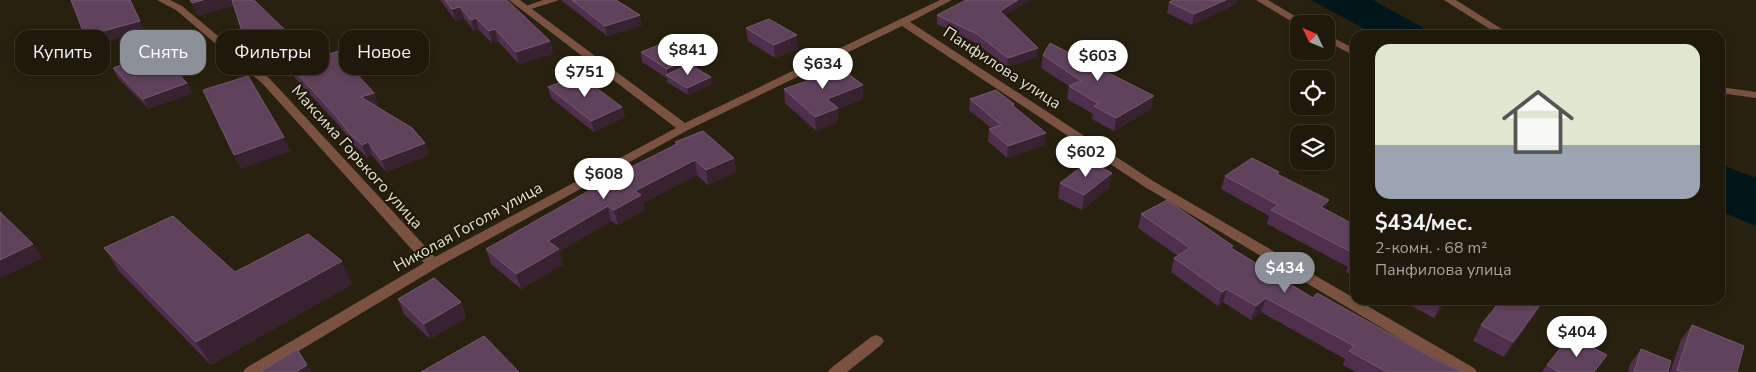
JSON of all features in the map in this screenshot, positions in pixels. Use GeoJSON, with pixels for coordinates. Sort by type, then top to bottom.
{"type":"FeatureCollection","features":[{"type":"Feature","properties":{"kind":"street","name":"Максима Горького улица"},"geometry":{"type":"LineString","coordinates":[[162,0],[179,8],[266,80],[433,264]]}},
{"type":"Feature","properties":{"kind":"street"},"geometry":{"type":"LineString","coordinates":[[514,0],[684,128]]}},
{"type":"Feature","properties":{"kind":"street"},"geometry":{"type":"LineString","coordinates":[[525,8],[554,0]]}},
{"type":"Feature","properties":{"kind":"street","name":"Николая Гоголя улица"},"geometry":{"type":"LineString","coordinates":[[252,372],[433,264],[684,128],[947,0]]}},
{"type":"Feature","properties":{"kind":"street"},"geometry":{"type":"LineString","coordinates":[[1261,0],[1290,17]]}},
{"type":"Feature","properties":{"kind":"street"},"geometry":{"type":"LineString","coordinates":[[1450,0],[1498,30]]}},
{"type":"Feature","properties":{"kind":"street","name":"Панфилова улица"},"geometry":{"type":"LineString","coordinates":[[903,22],[1149,184],[1350,302]]}},
{"type":"Feature","properties":{"kind":"street"},"geometry":{"type":"LineString","coordinates":[[1335,42],[1350,50]]}},
{"type":"Feature","properties":{"kind":"street"},"geometry":{"type":"LineString","coordinates":[[1725,91],[1756,95]]}},
{"type":"Feature","properties":{"kind":"street","name":"Панфилова улица"},"geometry":{"type":"LineString","coordinates":[[1355,305],[1469,372]]}},
{"type":"Feature","properties":{"kind":"street"},"geometry":{"type":"LineString","coordinates":[[836,372],[876,341]]}},
{"type":"Feature","properties":{"kind":"shaded area"},"geometry":{"type":"Polygon","coordinates":[[[1311,0],[1373,0],[1427,30],[1367,30],[1311,0]]]}},
{"type":"Feature","properties":{"kind":"shaded area"},"geometry":{"type":"Polygon","coordinates":[[[1725,166],[1756,178],[1756,226],[1725,213],[1725,166]]]}},
{"type":"Feature","properties":{"kind":"building"},"geometry":{"type":"Polygon","coordinates":[[[71,0],[130,0],[140,21],[107,30],[83,30],[71,0]]]}},
{"type":"Feature","properties":{"kind":"building"},"geometry":{"type":"Polygon","coordinates":[[[190,0],[203,0],[192,3],[190,0]]]}},
{"type":"Feature","properties":{"kind":"building"},"geometry":{"type":"Polygon","coordinates":[[[232,0],[254,0],[285,30],[242,30],[232,0]]]}},
{"type":"Feature","properties":{"kind":"building"},"geometry":{"type":"Polygon","coordinates":[[[445,0],[507,0],[550,41],[516,52],[495,29],[489,31],[476,18],[471,20],[460,7],[452,9],[445,0]]]}},
{"type":"Feature","properties":{"kind":"building"},"geometry":{"type":"Polygon","coordinates":[[[572,0],[616,0],[640,15],[605,26],[572,0]]]}},
{"type":"Feature","properties":{"kind":"building"},"geometry":{"type":"Polygon","coordinates":[[[966,0],[1018,0],[1000,11],[1038,48],[1008,58],[977,34],[937,15],[966,0]]]}},
{"type":"Feature","properties":{"kind":"building"},"geometry":{"type":"Polygon","coordinates":[[[1174,0],[1226,0],[1194,14],[1169,2],[1174,0]]]}},
{"type":"Feature","properties":{"kind":"building"},"geometry":{"type":"Polygon","coordinates":[[[769,19],[797,35],[774,45],[746,28],[769,19]]]}},
{"type":"Feature","properties":{"kind":"building"},"geometry":{"type":"Polygon","coordinates":[[[677,38],[702,53],[667,69],[641,52],[677,38]]]}},
{"type":"Feature","properties":{"kind":"building"},"geometry":{"type":"Polygon","coordinates":[[[1050,43],[1071,54],[1082,50],[1104,63],[1095,66],[1154,96],[1116,118],[1094,106],[1099,104],[1069,86],[1081,81],[1043,55],[1050,43]]]}},
{"type":"Feature","properties":{"kind":"building"},"geometry":{"type":"Polygon","coordinates":[[[339,51],[339,75],[358,75],[374,93],[361,97],[412,128],[425,143],[381,160],[368,142],[362,145],[349,133],[298,75],[329,75],[329,54],[339,51]]]}},
{"type":"Feature","properties":{"kind":"building"},"geometry":{"type":"Polygon","coordinates":[[[689,64],[711,77],[687,88],[666,75],[689,64]]]}},
{"type":"Feature","properties":{"kind":"building"},"geometry":{"type":"Polygon","coordinates":[[[120,66],[120,75],[180,75],[187,83],[143,99],[113,68],[120,66]]]}},
{"type":"Feature","properties":{"kind":"building"},"geometry":{"type":"Polygon","coordinates":[[[839,67],[863,85],[827,99],[838,108],[815,117],[784,89],[810,80],[808,78],[839,67]]]}},
{"type":"Feature","properties":{"kind":"building"},"geometry":{"type":"Polygon","coordinates":[[[579,75],[622,107],[591,121],[548,87],[579,75]]]}},
{"type":"Feature","properties":{"kind":"building"},"geometry":{"type":"Polygon","coordinates":[[[248,76],[284,137],[234,155],[203,90],[248,76]]]}},
{"type":"Feature","properties":{"kind":"building"},"geometry":{"type":"Polygon","coordinates":[[[996,90],[1046,133],[1008,146],[989,129],[1001,125],[970,99],[996,90]]]}},
{"type":"Feature","properties":{"kind":"building"},"geometry":{"type":"Polygon","coordinates":[[[703,131],[734,158],[706,170],[695,160],[635,191],[641,195],[614,210],[608,206],[548,241],[559,249],[516,274],[486,249],[631,167],[677,144],[675,142],[703,131]]]}},
{"type":"Feature","properties":{"kind":"building"},"geometry":{"type":"Polygon","coordinates":[[[1252,158],[1279,172],[1277,174],[1329,200],[1321,207],[1350,222],[1350,251],[1271,210],[1278,205],[1225,176],[1252,158]]]}},
{"type":"Feature","properties":{"kind":"building"},"geometry":{"type":"Polygon","coordinates":[[[1089,161],[1112,173],[1084,195],[1060,183],[1089,161]]]}},
{"type":"Feature","properties":{"kind":"building"},"geometry":{"type":"Polygon","coordinates":[[[1167,200],[1233,246],[1231,248],[1313,298],[1317,293],[1435,359],[1463,372],[1387,372],[1349,351],[1354,346],[1266,298],[1256,306],[1227,289],[1222,292],[1174,258],[1190,248],[1141,214],[1167,200]]]}},
{"type":"Feature","properties":{"kind":"building"},"geometry":{"type":"Polygon","coordinates":[[[0,212],[33,244],[0,260],[0,212]]]}},
{"type":"Feature","properties":{"kind":"building"},"geometry":{"type":"Polygon","coordinates":[[[173,216],[235,272],[308,234],[342,261],[196,342],[104,248],[173,216]]]}},
{"type":"Feature","properties":{"kind":"building"},"geometry":{"type":"Polygon","coordinates":[[[434,278],[461,302],[424,324],[398,299],[434,278]]]}},
{"type":"Feature","properties":{"kind":"building"},"geometry":{"type":"Polygon","coordinates":[[[1497,305],[1540,305],[1513,342],[1481,325],[1497,305]]]}},
{"type":"Feature","properties":{"kind":"building"},"geometry":{"type":"Polygon","coordinates":[[[1692,325],[1744,346],[1737,372],[1683,372],[1677,370],[1692,325]]]}},
{"type":"Feature","properties":{"kind":"building"},"geometry":{"type":"Polygon","coordinates":[[[484,336],[519,372],[421,372],[484,336]]]}},
{"type":"Feature","properties":{"kind":"building"},"geometry":{"type":"Polygon","coordinates":[[[1570,336],[1607,355],[1594,372],[1559,372],[1547,365],[1570,336]]]}},
{"type":"Feature","properties":{"kind":"building"},"geometry":{"type":"Polygon","coordinates":[[[297,349],[307,365],[296,372],[260,372],[297,349]]]}},
{"type":"Feature","properties":{"kind":"building"},"geometry":{"type":"Polygon","coordinates":[[[1641,349],[1671,361],[1668,372],[1634,372],[1641,349]]]}}]}
